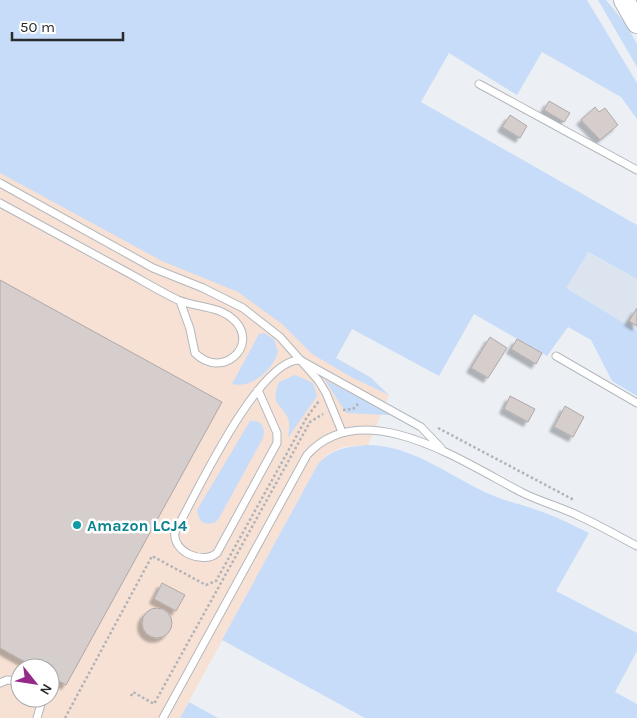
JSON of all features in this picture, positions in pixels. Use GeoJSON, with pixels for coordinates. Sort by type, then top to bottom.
{"type":"FeatureCollection","features":[{"type":"Feature","properties":{"kind":"main road"},"geometry":{"type":"LineString","coordinates":[[624,0],[637,23]]}},
{"type":"Feature","properties":{"kind":"lane"},"geometry":{"type":"LineString","coordinates":[[479,84],[637,170]]}},
{"type":"Feature","properties":{"kind":"lane"},"geometry":{"type":"LineString","coordinates":[[0,184],[153,268],[203,288],[243,308],[280,337],[300,360],[326,393],[342,432]]}},
{"type":"Feature","properties":{"kind":"lane"},"geometry":{"type":"LineString","coordinates":[[0,203],[180,301],[220,311],[234,320],[241,330],[242,341],[234,357],[218,364],[209,362],[195,353],[190,329],[180,301]]}},
{"type":"Feature","properties":{"kind":"lane"},"geometry":{"type":"LineString","coordinates":[[556,356],[637,404]]}},
{"type":"Feature","properties":{"kind":"lane"},"geometry":{"type":"LineString","coordinates":[[258,390],[277,433],[277,443],[217,553],[212,558],[203,558],[178,548],[174,538],[175,532],[238,418],[258,390],[283,365],[292,360],[300,360],[421,427],[442,450]]}},
{"type":"Feature","properties":{"kind":"lane"},"geometry":{"type":"LineString","coordinates":[[163,718],[307,455],[323,440],[342,432],[387,433],[415,439],[442,450],[524,494],[580,516],[637,546]]}},
{"type":"Feature","properties":{"kind":"path"},"geometry":{"type":"LineString","coordinates":[[436,427],[576,501]]}},
{"type":"Feature","properties":{"kind":"shaded area"},"geometry":{"type":"Polygon","coordinates":[[[0,0],[587,0],[637,83],[637,119],[621,97],[542,52],[517,95],[449,53],[421,102],[637,225],[637,279],[588,252],[566,288],[637,331],[637,396],[612,381],[591,340],[568,327],[547,356],[474,314],[439,376],[352,329],[336,358],[370,377],[389,395],[351,377],[312,354],[282,324],[238,292],[162,261],[0,173],[0,0]]]}},
{"type":"Feature","properties":{"kind":"shaded area"},"geometry":{"type":"Polygon","coordinates":[[[598,0],[606,0],[625,23],[637,44],[637,67],[598,0]]]}},
{"type":"Feature","properties":{"kind":"shaded area"},"geometry":{"type":"Polygon","coordinates":[[[0,144],[352,329],[336,358],[370,377],[389,395],[368,445],[343,447],[328,454],[318,464],[180,718],[0,718],[0,144]]]}},
{"type":"Feature","properties":{"kind":"shaded area"},"geometry":{"type":"Polygon","coordinates":[[[587,252],[637,279],[637,331],[565,288],[587,252]]]}},
{"type":"Feature","properties":{"kind":"shaded area"},"geometry":{"type":"Polygon","coordinates":[[[264,333],[274,339],[278,352],[275,359],[266,371],[254,381],[239,385],[232,384],[259,334],[264,333]]]}},
{"type":"Feature","properties":{"kind":"shaded area"},"geometry":{"type":"Polygon","coordinates":[[[295,375],[313,383],[317,396],[288,438],[288,418],[277,403],[275,395],[279,382],[295,375]]]}},
{"type":"Feature","properties":{"kind":"shaded area"},"geometry":{"type":"Polygon","coordinates":[[[325,380],[389,413],[389,415],[346,413],[325,380]]]}},
{"type":"Feature","properties":{"kind":"shaded area"},"geometry":{"type":"Polygon","coordinates":[[[250,421],[259,422],[264,430],[263,438],[218,520],[211,524],[204,523],[199,518],[197,510],[250,421]]]}},
{"type":"Feature","properties":{"kind":"shaded area"},"geometry":{"type":"Polygon","coordinates":[[[368,445],[402,451],[418,457],[478,489],[550,515],[589,533],[556,591],[637,633],[637,651],[615,692],[637,704],[637,718],[365,718],[222,640],[318,464],[335,451],[368,445]]]}},
{"type":"Feature","properties":{"kind":"shaded area"},"geometry":{"type":"Polygon","coordinates":[[[189,702],[218,718],[180,718],[189,702]]]}},
{"type":"Feature","properties":{"kind":"building"},"geometry":{"type":"Polygon","coordinates":[[[549,101],[570,113],[564,122],[544,110],[549,101]]]}},
{"type":"Feature","properties":{"kind":"building"},"geometry":{"type":"Polygon","coordinates":[[[595,107],[599,112],[605,108],[618,125],[600,140],[581,120],[595,107]]]}},
{"type":"Feature","properties":{"kind":"building"},"geometry":{"type":"Polygon","coordinates":[[[510,115],[527,126],[520,138],[502,127],[510,115]]]}},
{"type":"Feature","properties":{"kind":"building","name":"Amazon LCJ4"},"geometry":{"type":"Polygon","coordinates":[[[0,280],[222,402],[66,685],[60,682],[60,658],[18,658],[0,648],[0,280]]]}},
{"type":"Feature","properties":{"kind":"building"},"geometry":{"type":"Polygon","coordinates":[[[637,308],[637,326],[629,321],[637,308]]]}},
{"type":"Feature","properties":{"kind":"building"},"geometry":{"type":"Polygon","coordinates":[[[490,337],[507,348],[488,378],[471,368],[490,337]]]}},
{"type":"Feature","properties":{"kind":"building"},"geometry":{"type":"Polygon","coordinates":[[[517,339],[542,353],[536,364],[511,349],[517,339]]]}},
{"type":"Feature","properties":{"kind":"building"},"geometry":{"type":"Polygon","coordinates":[[[510,396],[535,409],[528,422],[504,409],[510,396]]]}},
{"type":"Feature","properties":{"kind":"building"},"geometry":{"type":"Polygon","coordinates":[[[565,406],[584,417],[573,437],[554,427],[565,406]]]}},
{"type":"Feature","properties":{"kind":"building"},"geometry":{"type":"Polygon","coordinates":[[[162,583],[185,595],[176,611],[154,599],[162,583]]]}},
{"type":"Feature","properties":{"kind":"building"},"geometry":{"type":"Polygon","coordinates":[[[157,608],[168,612],[172,623],[168,634],[157,638],[146,634],[142,623],[146,612],[157,608]]]}},
{"type":"Feature","properties":{"kind":"place","name":"Amazon LCJ4"},"geometry":{"type":"Point","coordinates":[77,525]}}]}
